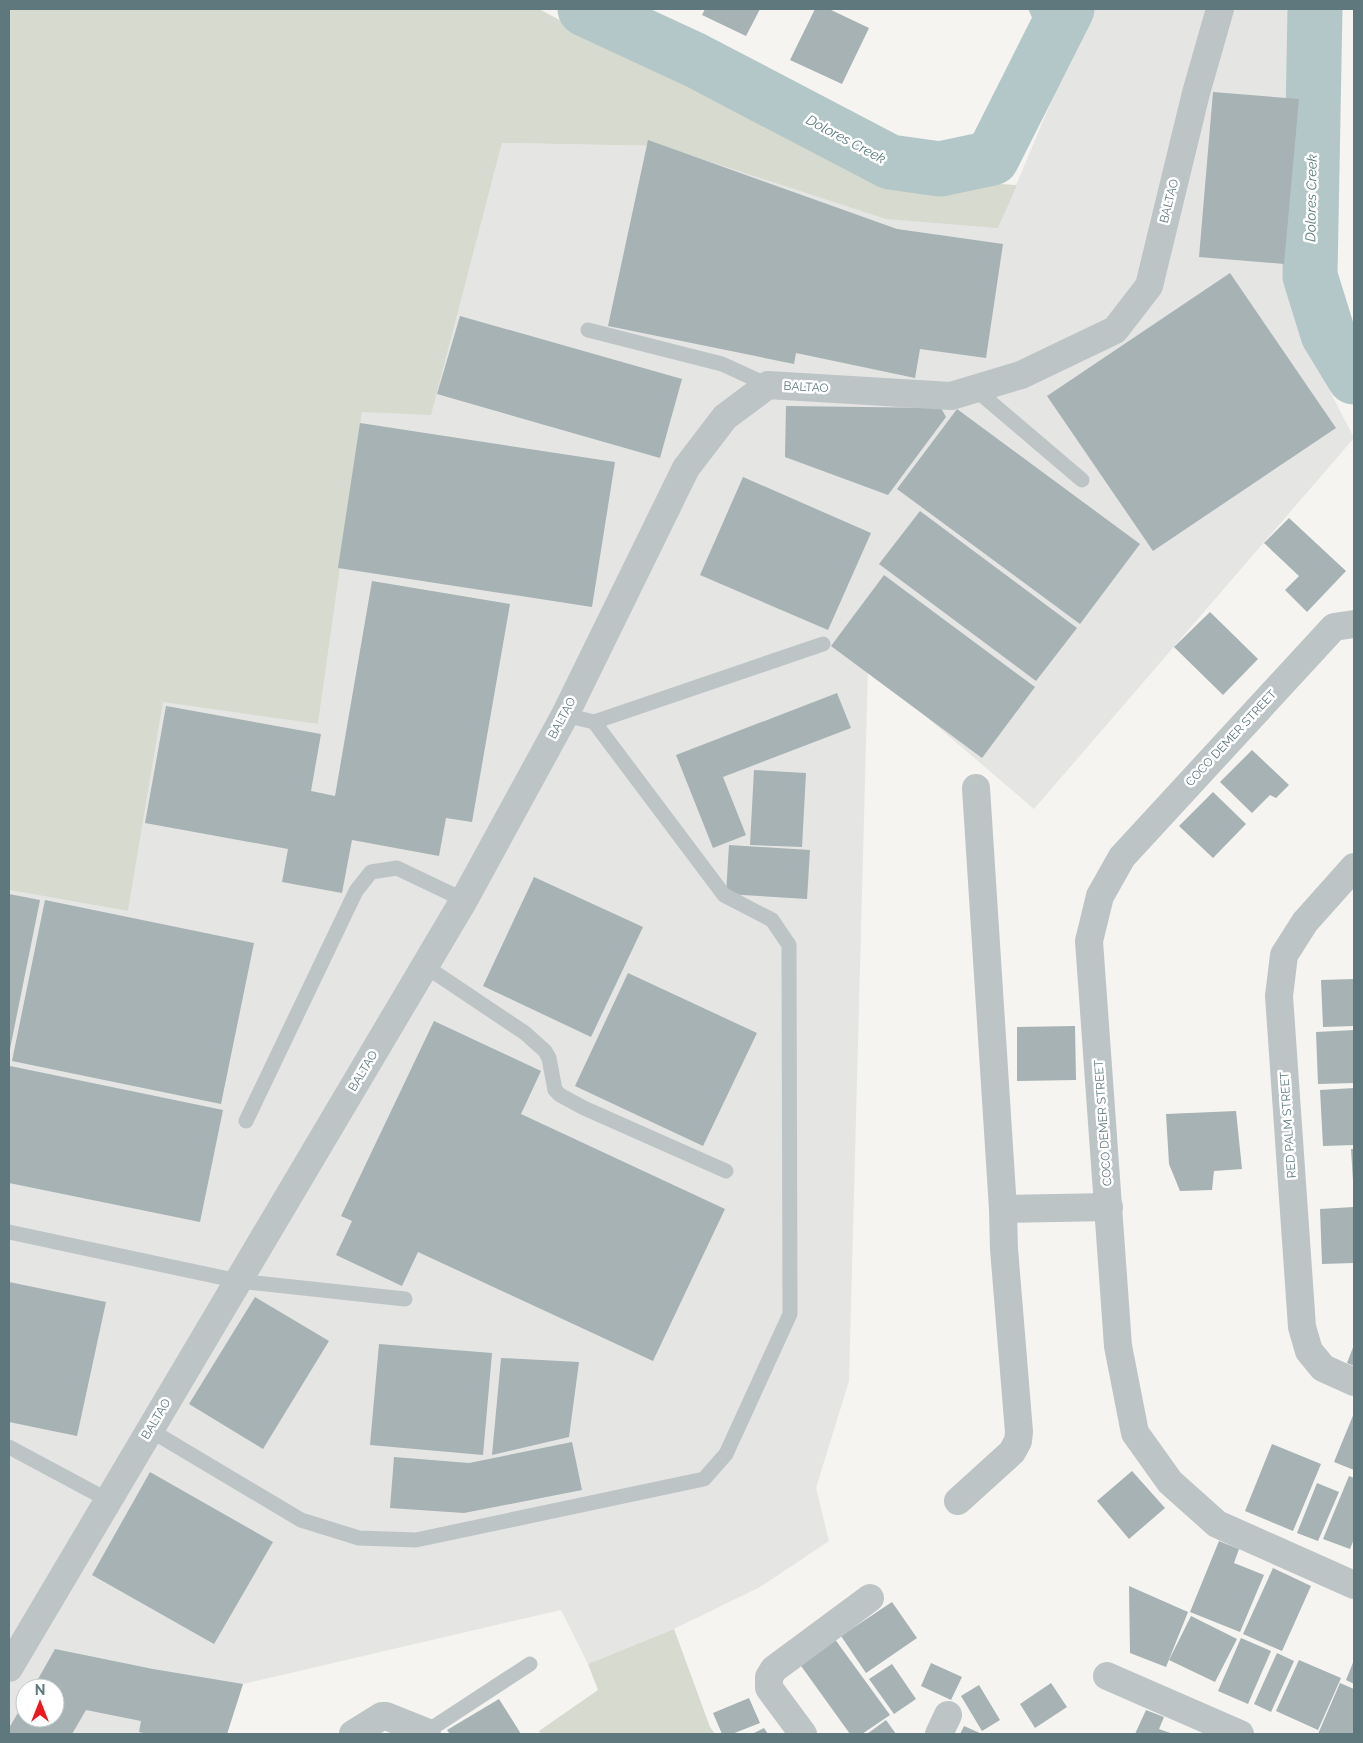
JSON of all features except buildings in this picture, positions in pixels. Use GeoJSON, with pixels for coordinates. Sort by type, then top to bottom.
{"type":"FeatureCollection","features":[{"type":"Feature","properties":{"kind":"street","name":"BALTAO"},"geometry":{"type":"LineString","coordinates":[[9,1668],[464,900],[565,715],[686,468],[725,417],[768,385],[951,396],[1021,375],[1115,330],[1149,286],[1196,93],[1220,9]]}},
{"type":"Feature","properties":{"kind":"street","name":"COCO DEMER STREET"},"geometry":{"type":"LineString","coordinates":[[1344,626],[1122,857],[1100,896],[1089,941],[1118,1346],[1135,1433],[1170,1482],[1218,1524],[1354,1585]]}},
{"type":"Feature","properties":{"kind":"street"},"geometry":{"type":"LineString","coordinates":[[958,1501],[1012,1452],[1018,1441],[1019,1432],[1004,1249],[976,788]]}},
{"type":"Feature","properties":{"kind":"street","name":"RED PALM STREET"},"geometry":{"type":"LineString","coordinates":[[1354,868],[1306,922],[1284,955],[1279,996],[1302,1328],[1309,1351],[1323,1368],[1354,1382]]}},
{"type":"Feature","properties":{"kind":"street"},"geometry":{"type":"LineString","coordinates":[[1003,1209],[1109,1207]]}},
{"type":"Feature","properties":{"kind":"street"},"geometry":{"type":"LineString","coordinates":[[803,1734],[769,1688],[769,1677],[774,1669],[870,1598]]}},
{"type":"Feature","properties":{"kind":"street"},"geometry":{"type":"LineString","coordinates":[[1107,1676],[1240,1734]]}},
{"type":"Feature","properties":{"kind":"street"},"geometry":{"type":"LineString","coordinates":[[353,1734],[382,1716],[427,1733]]}},
{"type":"Feature","properties":{"kind":"lane"},"geometry":{"type":"LineString","coordinates":[[588,330],[722,364],[768,385]]}},
{"type":"Feature","properties":{"kind":"lane"},"geometry":{"type":"LineString","coordinates":[[975,389],[1082,480]]}},
{"type":"Feature","properties":{"kind":"lane"},"geometry":{"type":"LineString","coordinates":[[565,715],[594,722],[823,644]]}},
{"type":"Feature","properties":{"kind":"lane"},"geometry":{"type":"LineString","coordinates":[[150,1430],[301,1520],[358,1538],[416,1540],[704,1479],[726,1454],[790,1314],[789,945],[772,920],[724,895],[594,722]]}},
{"type":"Feature","properties":{"kind":"lane"},"geometry":{"type":"LineString","coordinates":[[246,1121],[356,891],[371,872],[397,868],[464,900]]}},
{"type":"Feature","properties":{"kind":"lane"},"geometry":{"type":"LineString","coordinates":[[425,966],[525,1033],[545,1051],[549,1058],[555,1090],[560,1095],[584,1108],[726,1171]]}},
{"type":"Feature","properties":{"kind":"lane"},"geometry":{"type":"LineString","coordinates":[[9,1232],[238,1281],[406,1299]]}},
{"type":"Feature","properties":{"kind":"lane"},"geometry":{"type":"LineString","coordinates":[[9,1447],[108,1500]]}},
{"type":"Feature","properties":{"kind":"lane"},"geometry":{"type":"LineString","coordinates":[[427,1733],[530,1664]]}},
{"type":"Feature","properties":{"kind":"shaded area"},"geometry":{"type":"Polygon","coordinates":[[[9,9],[539,9],[617,51],[911,179],[1017,185],[998,228],[886,219],[662,146],[502,143],[431,415],[362,412],[318,724],[163,702],[128,911],[9,890],[9,9]]]}},
{"type":"Feature","properties":{"kind":"shaded area"},"geometry":{"type":"Polygon","coordinates":[[[1090,9],[1307,9],[1302,304],[1316,364],[1354,438],[1034,809],[868,667],[849,1381],[816,1488],[829,1541],[760,1587],[674,1629],[588,1664],[561,1610],[243,1684],[227,1734],[9,1734],[9,890],[128,911],[163,701],[318,724],[362,411],[431,414],[502,143],[662,146],[998,228],[1090,9]]]}},
{"type":"Feature","properties":{"kind":"shaded area"},"geometry":{"type":"Polygon","coordinates":[[[674,1629],[710,1727],[715,1734],[541,1734],[539,1731],[598,1690],[588,1664],[674,1629]]]}},
{"type":"Feature","properties":{"kind":"waterway","name":"Dolores Creek"},"geometry":{"type":"LineString","coordinates":[[585,9],[695,60],[890,162],[940,169],[992,158],[1067,9]]}},
{"type":"Feature","properties":{"kind":"waterway"},"geometry":{"type":"LineString","coordinates":[[1033,9],[1049,44]]}},
{"type":"Feature","properties":{"kind":"waterway","name":"Dolores Creek"},"geometry":{"type":"LineString","coordinates":[[1315,9],[1310,276],[1328,334],[1354,377]]}}]}
